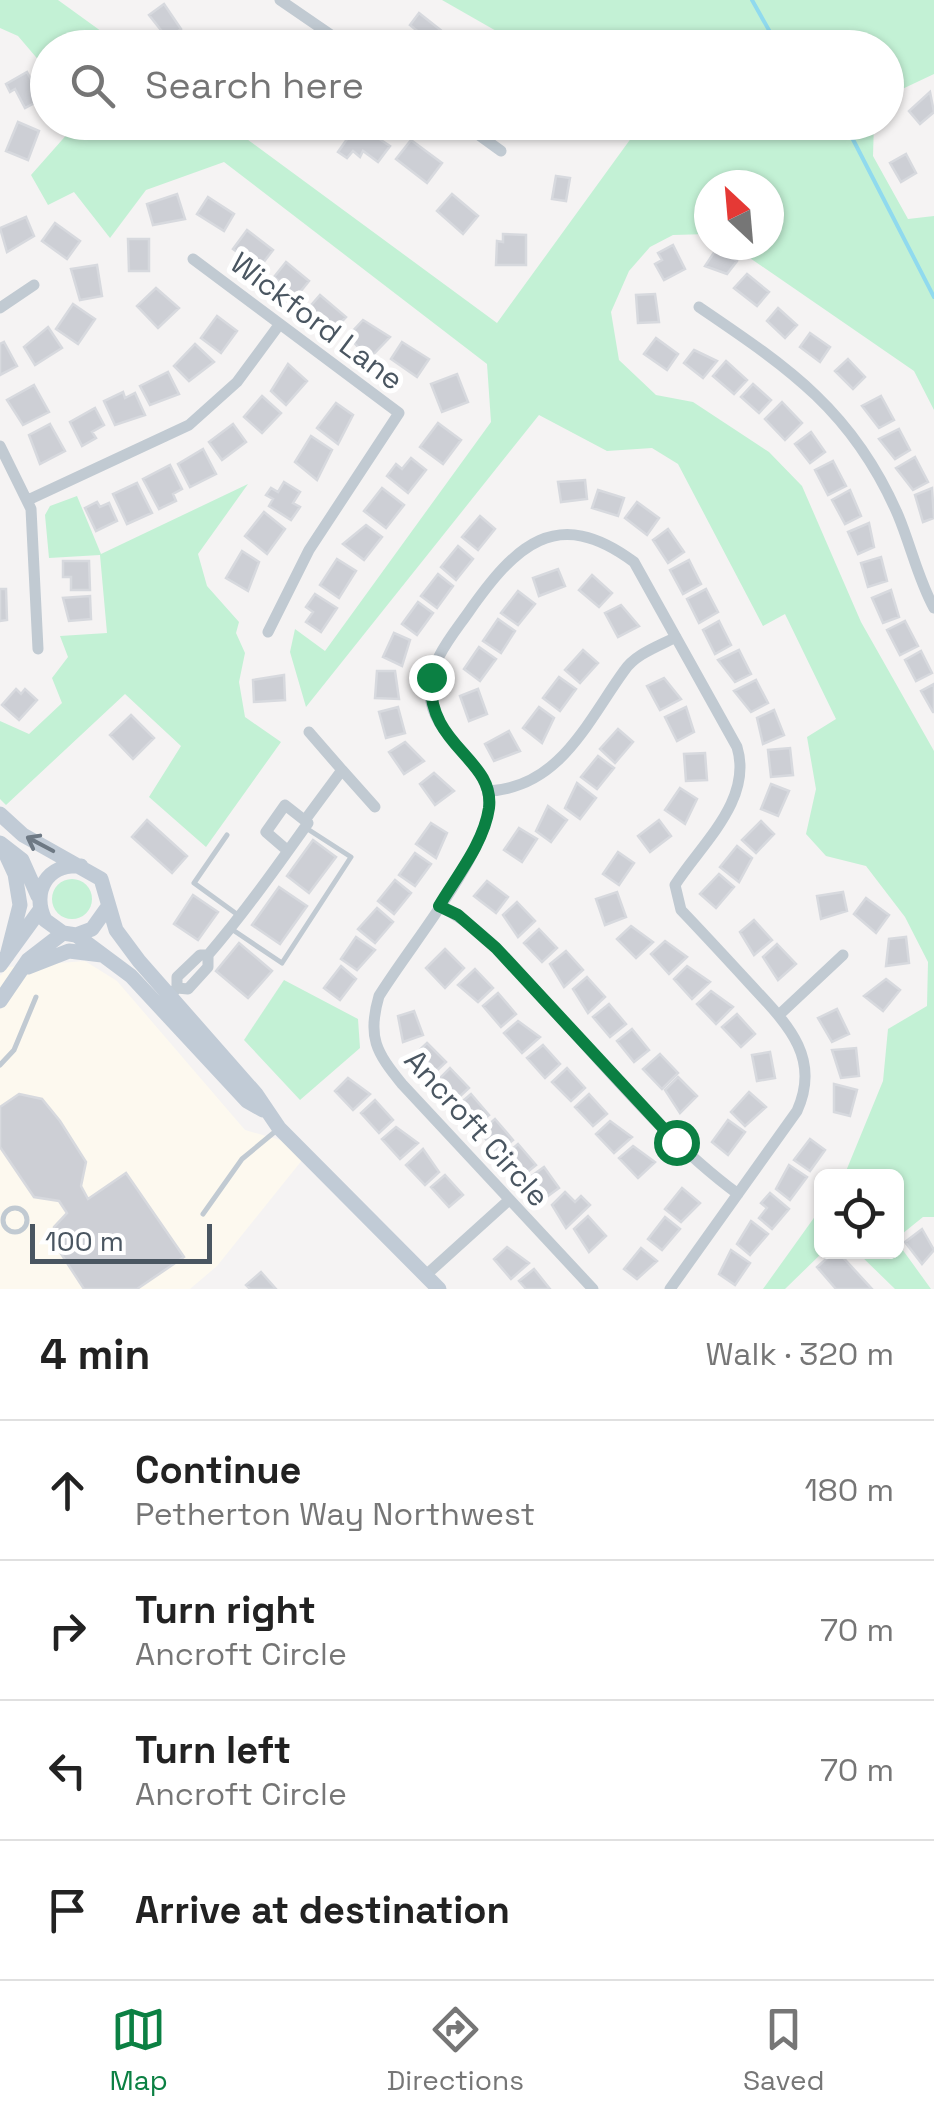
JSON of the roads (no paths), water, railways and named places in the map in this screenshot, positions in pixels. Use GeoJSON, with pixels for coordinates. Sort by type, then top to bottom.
{"type":"FeatureCollection","features":[{"type":"Feature","properties":{"kind":"main road"},"geometry":{"type":"LineString","coordinates":[[0,814],[23,835],[84,867],[106,888],[107,908],[120,937],[168,996],[256,1094],[279,1128],[439,1289]]}},
{"type":"Feature","properties":{"kind":"main road"},"geometry":{"type":"LineString","coordinates":[[0,843],[22,860],[52,928],[108,955],[168,996]]}},
{"type":"Feature","properties":{"kind":"main road"},"geometry":{"type":"LineString","coordinates":[[0,843],[15,874],[20,905],[4,961]]}},
{"type":"Feature","properties":{"kind":"main road"},"geometry":{"type":"LineString","coordinates":[[4,961],[54,870],[84,867]]}},
{"type":"Feature","properties":{"kind":"main road"},"geometry":{"type":"LineString","coordinates":[[0,1002],[42,944],[92,929],[107,908]]}},
{"type":"Feature","properties":{"kind":"main road"},"geometry":{"type":"LineString","coordinates":[[20,971],[47,956],[69,951],[108,955]]}},
{"type":"Feature","properties":{"kind":"street"},"geometry":{"type":"LineString","coordinates":[[280,0],[324,30]]}},
{"type":"Feature","properties":{"kind":"street"},"geometry":{"type":"LineString","coordinates":[[486,140],[501,151]]}},
{"type":"Feature","properties":{"kind":"street","name":"Wickford Lane"},"geometry":{"type":"LineString","coordinates":[[193,259],[399,414],[309,550],[268,632]]}},
{"type":"Feature","properties":{"kind":"street"},"geometry":{"type":"LineString","coordinates":[[0,308],[34,285]]}},
{"type":"Feature","properties":{"kind":"street"},"geometry":{"type":"LineString","coordinates":[[699,307],[807,384],[844,420],[898,515],[934,608]]}},
{"type":"Feature","properties":{"kind":"street"},"geometry":{"type":"LineString","coordinates":[[28,500],[189,425],[236,382],[279,326]]}},
{"type":"Feature","properties":{"kind":"street"},"geometry":{"type":"LineString","coordinates":[[0,446],[28,500],[38,648]]}},
{"type":"Feature","properties":{"kind":"street"},"geometry":{"type":"LineString","coordinates":[[670,1289],[804,1096],[806,1061],[780,1014],[681,910],[676,898],[675,884],[733,801],[742,763],[723,718],[634,562],[613,546],[567,533],[550,535],[511,556],[437,659],[430,696],[441,730],[470,760],[489,791],[507,790],[547,773],[576,740],[624,670],[676,637]]}},
{"type":"Feature","properties":{"kind":"street"},"geometry":{"type":"LineString","coordinates":[[309,732],[375,807]]}},
{"type":"Feature","properties":{"kind":"street"},"geometry":{"type":"LineString","coordinates":[[168,996],[188,989],[208,967],[208,955],[241,916],[342,770]]}},
{"type":"Feature","properties":{"kind":"street","name":"Ancroft Circle"},"geometry":{"type":"LineString","coordinates":[[489,791],[485,824],[439,906],[379,996],[371,1022],[374,1041],[402,1084],[593,1289]]}},
{"type":"Feature","properties":{"kind":"street"},"geometry":{"type":"LineString","coordinates":[[288,851],[266,832],[285,805],[305,824]]}},
{"type":"Feature","properties":{"kind":"street"},"geometry":{"type":"LineString","coordinates":[[439,906],[458,915],[496,948],[676,1142],[738,1194]]}},
{"type":"Feature","properties":{"kind":"street"},"geometry":{"type":"LineString","coordinates":[[780,1014],[843,955]]}},
{"type":"Feature","properties":{"kind":"street"},"geometry":{"type":"LineString","coordinates":[[426,1275],[509,1200]]}},
{"type":"Feature","properties":{"kind":"lane"},"geometry":{"type":"LineString","coordinates":[[231,928],[282,963],[350,856],[305,824]]}},
{"type":"Feature","properties":{"kind":"lane"},"geometry":{"type":"LineString","coordinates":[[228,834],[194,883],[241,916]]}},
{"type":"Feature","properties":{"kind":"lane"},"geometry":{"type":"LineString","coordinates":[[0,1065],[14,1050],[36,997]]}},
{"type":"Feature","properties":{"kind":"lane"},"geometry":{"type":"LineString","coordinates":[[203,1214],[242,1159],[279,1128]]}},
{"type":"Feature","properties":{"kind":"lane"},"geometry":{"type":"LineString","coordinates":[[22,1210],[27,1218],[25,1227],[8,1230],[4,1213],[22,1210]]}},
{"type":"Feature","properties":{"kind":"waterway"},"geometry":{"type":"LineString","coordinates":[[752,0],[769,30]]}},
{"type":"Feature","properties":{"kind":"waterway"},"geometry":{"type":"LineString","coordinates":[[853,140],[934,297]]}}]}
